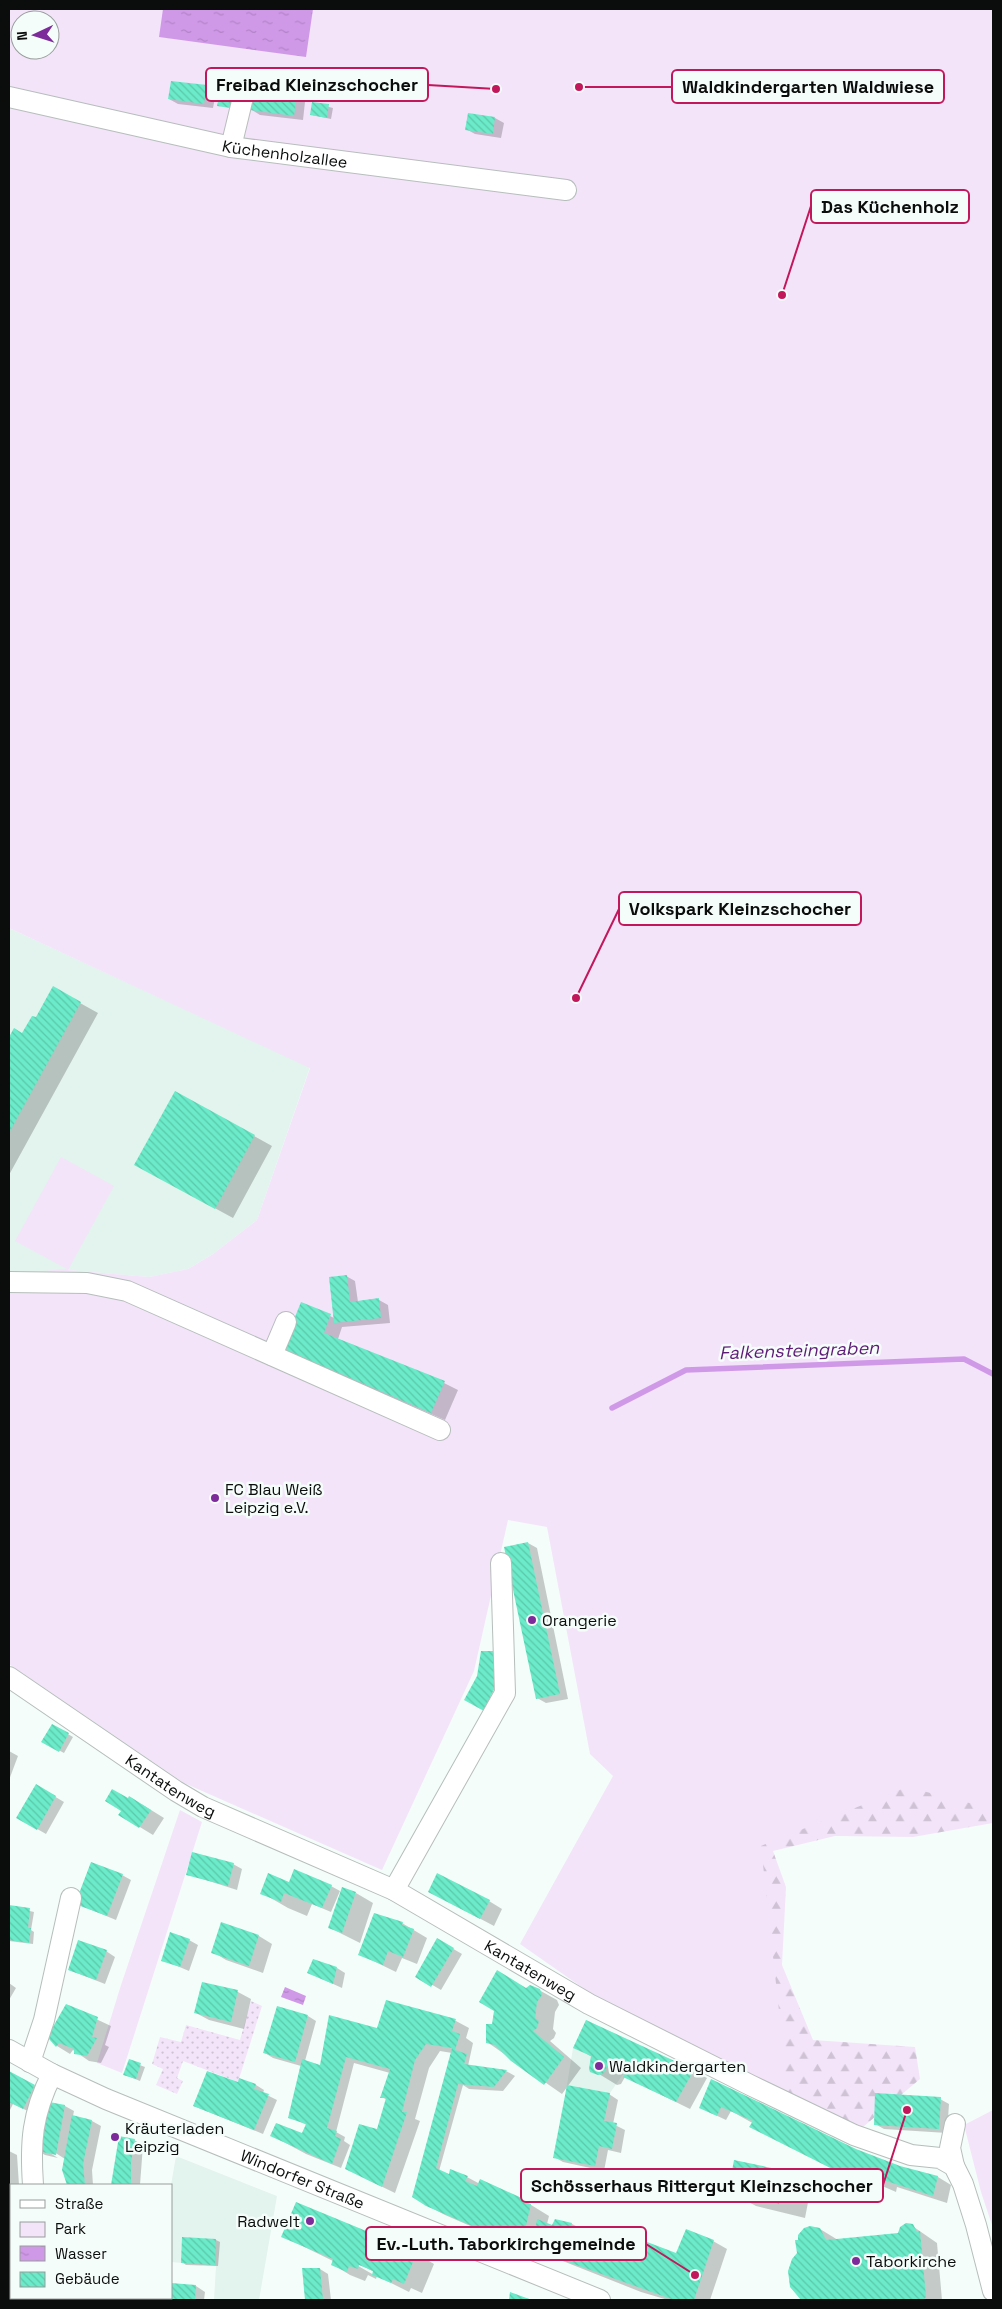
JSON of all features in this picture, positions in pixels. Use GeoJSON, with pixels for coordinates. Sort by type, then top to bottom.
{"type":"FeatureCollection","features":[{"type":"Feature","properties":{"kind":"street"},"geometry":{"type":"LineString","coordinates":[[232,147],[245,89]]}},
{"type":"Feature","properties":{"kind":"street","name":"Küchenholzallee"},"geometry":{"type":"LineString","coordinates":[[9,97],[232,147],[566,190]]}},
{"type":"Feature","properties":{"kind":"street"},"geometry":{"type":"LineString","coordinates":[[9,1282],[87,1283],[127,1291],[440,1430]]}},
{"type":"Feature","properties":{"kind":"street"},"geometry":{"type":"LineString","coordinates":[[272,1355],[286,1322]]}},
{"type":"Feature","properties":{"kind":"street"},"geometry":{"type":"LineString","coordinates":[[394,1890],[505,1693],[500,1563]]}},
{"type":"Feature","properties":{"kind":"street","name":"Kantatenweg"},"geometry":{"type":"LineString","coordinates":[[9,1677],[190,1800],[394,1890],[589,2004],[750,2085],[854,2134],[911,2155],[940,2158],[954,2166]]}},
{"type":"Feature","properties":{"kind":"street"},"geometry":{"type":"LineString","coordinates":[[30,2062],[44,2020],[71,1898]]}},
{"type":"Feature","properties":{"kind":"street","name":"Windorfer Straße"},"geometry":{"type":"LineString","coordinates":[[9,2050],[52,2074],[131,2109],[600,2300]]}},
{"type":"Feature","properties":{"kind":"street"},"geometry":{"type":"LineString","coordinates":[[33,2184],[30,2149],[41,2097],[52,2074]]}},
{"type":"Feature","properties":{"kind":"street"},"geometry":{"type":"LineString","coordinates":[[954,2124],[950,2148],[954,2166],[963,2184],[993,2291]]}},
{"type":"Feature","properties":{"kind":"shaded area"},"geometry":{"type":"Polygon","coordinates":[[[9,928],[310,1067],[257,1220],[213,1254],[188,1269],[149,1277],[68,1270],[9,1274],[9,928]]]}},
{"type":"Feature","properties":{"kind":"shaded area","name":"Waldkindergarten"},"geometry":{"type":"Polygon","coordinates":[[[586,2020],[642,2047],[610,2093],[567,2085],[573,2048],[586,2020]]]}},
{"type":"Feature","properties":{"kind":"shaded area"},"geometry":{"type":"Polygon","coordinates":[[[176,2156],[277,2196],[259,2300],[214,2300],[216,2266],[172,2262],[171,2184],[176,2156]]]}},
{"type":"Feature","properties":{"kind":"green space"},"geometry":{"type":"Polygon","coordinates":[[[9,9],[993,9],[993,1809],[907,1787],[761,1846],[785,2066],[780,2094],[593,1995],[520,1944],[613,1776],[590,1754],[547,1527],[508,1520],[474,1671],[382,1870],[184,1783],[9,1664],[9,1274],[67,1269],[15,1241],[61,1157],[114,1186],[68,1270],[149,1277],[188,1269],[213,1254],[257,1220],[310,1068],[9,928],[9,9]]]}},
{"type":"Feature","properties":{"kind":"green space"},"geometry":{"type":"Polygon","coordinates":[[[993,1775],[993,1823],[913,1837],[835,1836],[773,1851],[786,1887],[782,1965],[813,2040],[915,2047],[920,2079],[863,2127],[789,2100],[720,2059],[708,1804],[993,1775]]]}},
{"type":"Feature","properties":{"kind":"green space"},"geometry":{"type":"Polygon","coordinates":[[[180,1810],[202,1822],[122,2073],[97,2063],[121,1985],[180,1810]]]}},
{"type":"Feature","properties":{"kind":"green space"},"geometry":{"type":"Polygon","coordinates":[[[251,2001],[262,2006],[238,2082],[183,2061],[177,2078],[183,2081],[177,2094],[156,2085],[163,2069],[152,2064],[160,2037],[181,2042],[186,2025],[240,2040],[251,2001]]]}},
{"type":"Feature","properties":{"kind":"green space"},"geometry":{"type":"Polygon","coordinates":[[[993,2110],[993,2228],[981,2192],[964,2125],[993,2110]]]}},
{"type":"Feature","properties":{"kind":"water"},"geometry":{"type":"Polygon","coordinates":[[[163,9],[313,9],[306,57],[159,37],[163,9]]]}},
{"type":"Feature","properties":{"kind":"water"},"geometry":{"type":"Polygon","coordinates":[[[285,1987],[306,1996],[303,2005],[281,1997],[285,1987]]]}},
{"type":"Feature","properties":{"kind":"building"},"geometry":{"type":"Polygon","coordinates":[[[171,81],[207,85],[204,104],[168,99],[171,81]]]}},
{"type":"Feature","properties":{"kind":"building"},"geometry":{"type":"Polygon","coordinates":[[[221,86],[240,89],[237,109],[217,106],[221,86]]]}},
{"type":"Feature","properties":{"kind":"building"},"geometry":{"type":"Polygon","coordinates":[[[253,90],[297,96],[294,116],[250,110],[253,90]]]}},
{"type":"Feature","properties":{"kind":"building"},"geometry":{"type":"Polygon","coordinates":[[[312,102],[329,104],[327,118],[310,115],[312,102]]]}},
{"type":"Feature","properties":{"kind":"building"},"geometry":{"type":"Polygon","coordinates":[[[468,113],[495,117],[493,134],[465,130],[468,113]]]}},
{"type":"Feature","properties":{"kind":"building"},"geometry":{"type":"Polygon","coordinates":[[[53,986],[81,1002],[9,1133],[9,1037],[14,1028],[22,1033],[32,1016],[36,1017],[53,986]]]}},
{"type":"Feature","properties":{"kind":"building"},"geometry":{"type":"Polygon","coordinates":[[[175,1091],[255,1135],[215,1209],[134,1165],[175,1091]]]}},
{"type":"Feature","properties":{"kind":"building"},"geometry":{"type":"Polygon","coordinates":[[[347,1275],[350,1302],[379,1298],[381,1318],[334,1323],[329,1277],[347,1275]]]}},
{"type":"Feature","properties":{"kind":"building"},"geometry":{"type":"Polygon","coordinates":[[[301,1302],[331,1314],[324,1333],[445,1381],[431,1413],[325,1367],[323,1372],[280,1354],[301,1302]]]}},
{"type":"Feature","properties":{"kind":"building","name":"Orangerie"},"geometry":{"type":"Polygon","coordinates":[[[528,1542],[560,1694],[536,1699],[504,1547],[528,1542]]]}},
{"type":"Feature","properties":{"kind":"building"},"geometry":{"type":"Polygon","coordinates":[[[481,1651],[500,1651],[497,1683],[484,1711],[464,1700],[477,1676],[481,1651]]]}},
{"type":"Feature","properties":{"kind":"building"},"geometry":{"type":"Polygon","coordinates":[[[52,1724],[69,1733],[59,1752],[41,1742],[52,1724]]]}},
{"type":"Feature","properties":{"kind":"building"},"geometry":{"type":"Polygon","coordinates":[[[36,1784],[56,1796],[37,1830],[16,1818],[36,1784]]]}},
{"type":"Feature","properties":{"kind":"building"},"geometry":{"type":"Polygon","coordinates":[[[112,1789],[128,1798],[129,1796],[151,1810],[139,1828],[118,1815],[121,1811],[105,1801],[112,1789]]]}},
{"type":"Feature","properties":{"kind":"building"},"geometry":{"type":"Polygon","coordinates":[[[192,1852],[234,1863],[228,1886],[186,1875],[192,1852]]]}},
{"type":"Feature","properties":{"kind":"building"},"geometry":{"type":"Polygon","coordinates":[[[91,1862],[123,1874],[107,1916],[75,1904],[91,1862]]]}},
{"type":"Feature","properties":{"kind":"building"},"geometry":{"type":"Polygon","coordinates":[[[294,1869],[332,1885],[322,1908],[284,1893],[281,1902],[260,1894],[268,1873],[289,1882],[294,1869]]]}},
{"type":"Feature","properties":{"kind":"building"},"geometry":{"type":"Polygon","coordinates":[[[437,1873],[490,1900],[480,1919],[428,1892],[437,1873]]]}},
{"type":"Feature","properties":{"kind":"building"},"geometry":{"type":"Polygon","coordinates":[[[342,1887],[356,1892],[342,1933],[328,1928],[342,1887]]]}},
{"type":"Feature","properties":{"kind":"building"},"geometry":{"type":"Polygon","coordinates":[[[9,1905],[30,1908],[28,1928],[31,1928],[29,1943],[9,1940],[9,1905]]]}},
{"type":"Feature","properties":{"kind":"building"},"geometry":{"type":"Polygon","coordinates":[[[374,1913],[403,1922],[402,1925],[414,1929],[403,1957],[388,1951],[383,1965],[358,1955],[374,1913]]]}},
{"type":"Feature","properties":{"kind":"building"},"geometry":{"type":"Polygon","coordinates":[[[221,1922],[259,1935],[249,1966],[211,1953],[221,1922]]]}},
{"type":"Feature","properties":{"kind":"building"},"geometry":{"type":"Polygon","coordinates":[[[170,1932],[190,1939],[180,1967],[161,1961],[170,1932]]]}},
{"type":"Feature","properties":{"kind":"building"},"geometry":{"type":"Polygon","coordinates":[[[437,1938],[454,1948],[431,1987],[415,1977],[437,1938]]]}},
{"type":"Feature","properties":{"kind":"building"},"geometry":{"type":"Polygon","coordinates":[[[78,1940],[107,1950],[96,1980],[68,1970],[78,1940]]]}},
{"type":"Feature","properties":{"kind":"building"},"geometry":{"type":"Polygon","coordinates":[[[313,1959],[337,1967],[333,1984],[307,1973],[313,1959]]]}},
{"type":"Feature","properties":{"kind":"building"},"geometry":{"type":"Polygon","coordinates":[[[497,1970],[526,1988],[530,1985],[540,1989],[542,1995],[537,2002],[535,2018],[539,2021],[537,2028],[533,2031],[564,2057],[544,2085],[511,2061],[495,2045],[486,2043],[486,2024],[492,2024],[494,2011],[479,2002],[497,1970]]]}},
{"type":"Feature","properties":{"kind":"building"},"geometry":{"type":"Polygon","coordinates":[[[202,1982],[238,1990],[231,2022],[194,2013],[202,1982]]]}},
{"type":"Feature","properties":{"kind":"building"},"geometry":{"type":"Polygon","coordinates":[[[386,2000],[456,2019],[452,2031],[460,2034],[455,2050],[467,2054],[464,2064],[507,2070],[494,2087],[458,2084],[436,2168],[449,2174],[450,2169],[468,2176],[465,2181],[477,2186],[480,2179],[524,2199],[522,2202],[531,2204],[521,2247],[426,2206],[412,2197],[452,2048],[426,2044],[415,2060],[402,2112],[407,2112],[382,2187],[345,2169],[359,2124],[377,2129],[386,2098],[380,2098],[390,2069],[346,2057],[327,2128],[337,2131],[335,2136],[341,2139],[332,2164],[270,2136],[276,2123],[302,2133],[306,2124],[288,2118],[302,2059],[320,2065],[329,2015],[377,2028],[386,2000]]]}},
{"type":"Feature","properties":{"kind":"building"},"geometry":{"type":"Polygon","coordinates":[[[66,2004],[98,2017],[92,2037],[97,2038],[87,2056],[74,2054],[74,2049],[59,2043],[56,2047],[49,2039],[50,2032],[66,2004]]]}},
{"type":"Feature","properties":{"kind":"building"},"geometry":{"type":"Polygon","coordinates":[[[277,2006],[308,2015],[295,2062],[263,2053],[277,2006]]]}},
{"type":"Feature","properties":{"kind":"building"},"geometry":{"type":"Polygon","coordinates":[[[586,2020],[694,2070],[676,2102],[623,2077],[631,2064],[616,2069],[608,2065],[603,2074],[598,2075],[590,2072],[591,2056],[573,2048],[586,2020]]]}},
{"type":"Feature","properties":{"kind":"building"},"geometry":{"type":"Polygon","coordinates":[[[129,2059],[141,2063],[136,2079],[123,2075],[129,2059]]]}},
{"type":"Feature","properties":{"kind":"building"},"geometry":{"type":"Polygon","coordinates":[[[9,2071],[35,2085],[23,2109],[9,2102],[9,2071]]]}},
{"type":"Feature","properties":{"kind":"building"},"geometry":{"type":"Polygon","coordinates":[[[207,2071],[238,2082],[239,2078],[256,2084],[254,2089],[269,2094],[254,2130],[193,2106],[207,2071]]]}},
{"type":"Feature","properties":{"kind":"building"},"geometry":{"type":"Polygon","coordinates":[[[711,2079],[856,2149],[900,2166],[938,2176],[933,2196],[883,2180],[882,2185],[859,2176],[858,2182],[749,2127],[753,2121],[721,2107],[717,2116],[699,2108],[711,2079]]]}},
{"type":"Feature","properties":{"kind":"building"},"geometry":{"type":"Polygon","coordinates":[[[567,2085],[610,2093],[604,2121],[617,2123],[612,2149],[599,2146],[595,2166],[553,2158],[567,2085]]]}},
{"type":"Feature","properties":{"kind":"building"},"geometry":{"type":"Polygon","coordinates":[[[875,2093],[941,2097],[939,2129],[874,2125],[875,2093]]]}},
{"type":"Feature","properties":{"kind":"building"},"geometry":{"type":"Polygon","coordinates":[[[44,2101],[65,2105],[56,2155],[34,2150],[44,2101]]]}},
{"type":"Feature","properties":{"kind":"building"},"geometry":{"type":"Polygon","coordinates":[[[72,2115],[92,2120],[83,2164],[85,2184],[67,2184],[62,2170],[72,2115]]]}},
{"type":"Feature","properties":{"kind":"building"},"geometry":{"type":"Polygon","coordinates":[[[119,2136],[135,2139],[131,2162],[131,2184],[111,2184],[119,2136]]]}},
{"type":"Feature","properties":{"kind":"building"},"geometry":{"type":"Polygon","coordinates":[[[734,2160],[786,2171],[779,2204],[728,2192],[734,2160]]]}},
{"type":"Feature","properties":{"kind":"building"},"geometry":{"type":"Polygon","coordinates":[[[296,2202],[417,2252],[404,2284],[393,2279],[391,2283],[372,2275],[373,2271],[359,2265],[358,2269],[349,2266],[347,2272],[331,2265],[333,2259],[281,2237],[296,2202]]]}},
{"type":"Feature","properties":{"kind":"building"},"geometry":{"type":"Polygon","coordinates":[[[537,2219],[552,2225],[555,2219],[572,2223],[570,2229],[581,2230],[598,2236],[601,2231],[618,2237],[617,2243],[632,2247],[634,2237],[676,2253],[686,2229],[714,2240],[694,2300],[674,2300],[532,2249],[537,2219]]]}},
{"type":"Feature","properties":{"kind":"building","name":"Taborkirche"},"geometry":{"type":"Polygon","coordinates":[[[906,2223],[913,2224],[917,2232],[920,2231],[926,2297],[923,2300],[801,2300],[790,2287],[788,2271],[792,2259],[797,2253],[795,2240],[798,2240],[798,2235],[804,2228],[810,2226],[820,2228],[826,2240],[898,2233],[900,2227],[906,2223]]]}},
{"type":"Feature","properties":{"kind":"building"},"geometry":{"type":"Polygon","coordinates":[[[182,2237],[216,2239],[215,2265],[181,2263],[182,2237]]]}},
{"type":"Feature","properties":{"kind":"building"},"geometry":{"type":"Polygon","coordinates":[[[302,2268],[320,2268],[323,2300],[305,2300],[302,2268]]]}},
{"type":"Feature","properties":{"kind":"building"},"geometry":{"type":"Polygon","coordinates":[[[172,2283],[196,2285],[195,2300],[167,2300],[172,2299],[172,2283]]]}},
{"type":"Feature","properties":{"kind":"building"},"geometry":{"type":"Polygon","coordinates":[[[510,2292],[532,2300],[509,2300],[510,2292]]]}},
{"type":"Feature","properties":{"kind":"building"},"geometry":{"type":"Polygon","coordinates":[[[106,2299],[155,2299],[155,2300],[106,2299]]]}},
{"type":"Feature","properties":{"kind":"waterway","name":"Falkensteingraben"},"geometry":{"type":"LineString","coordinates":[[612,1408],[686,1370],[964,1359],[993,1374]]}},
{"type":"Feature","properties":{"kind":"place","name":"Waldkindergarten Waldwiese"},"geometry":{"type":"Point","coordinates":[579,87]}},
{"type":"Feature","properties":{"kind":"place","name":"Freibad Kleinzschocher"},"geometry":{"type":"Point","coordinates":[496,89]}},
{"type":"Feature","properties":{"kind":"place","name":"Das Küchenholz"},"geometry":{"type":"Point","coordinates":[782,295]}},
{"type":"Feature","properties":{"kind":"place","name":"Volkspark Kleinzschocher"},"geometry":{"type":"Point","coordinates":[576,998]}},
{"type":"Feature","properties":{"kind":"place","name":"FC Blau Weiß Leipzig e.V."},"geometry":{"type":"Point","coordinates":[215,1498]}},
{"type":"Feature","properties":{"kind":"place","name":"Orangerie"},"geometry":{"type":"Point","coordinates":[532,1620]}},
{"type":"Feature","properties":{"kind":"place","name":"Waldkindergarten"},"geometry":{"type":"Point","coordinates":[599,2066]}},
{"type":"Feature","properties":{"kind":"place","name":"Schösserhaus Rittergut Kleinzschocher"},"geometry":{"type":"Point","coordinates":[907,2110]}},
{"type":"Feature","properties":{"kind":"place","name":"Kräuterladen Leipzig"},"geometry":{"type":"Point","coordinates":[115,2137]}},
{"type":"Feature","properties":{"kind":"place","name":"Radwelt"},"geometry":{"type":"Point","coordinates":[310,2221]}},
{"type":"Feature","properties":{"kind":"place","name":"Taborkirche"},"geometry":{"type":"Point","coordinates":[856,2261]}},
{"type":"Feature","properties":{"kind":"place","name":"Ev.-Luth. Taborkirchgemeinde"},"geometry":{"type":"Point","coordinates":[695,2275]}}]}
